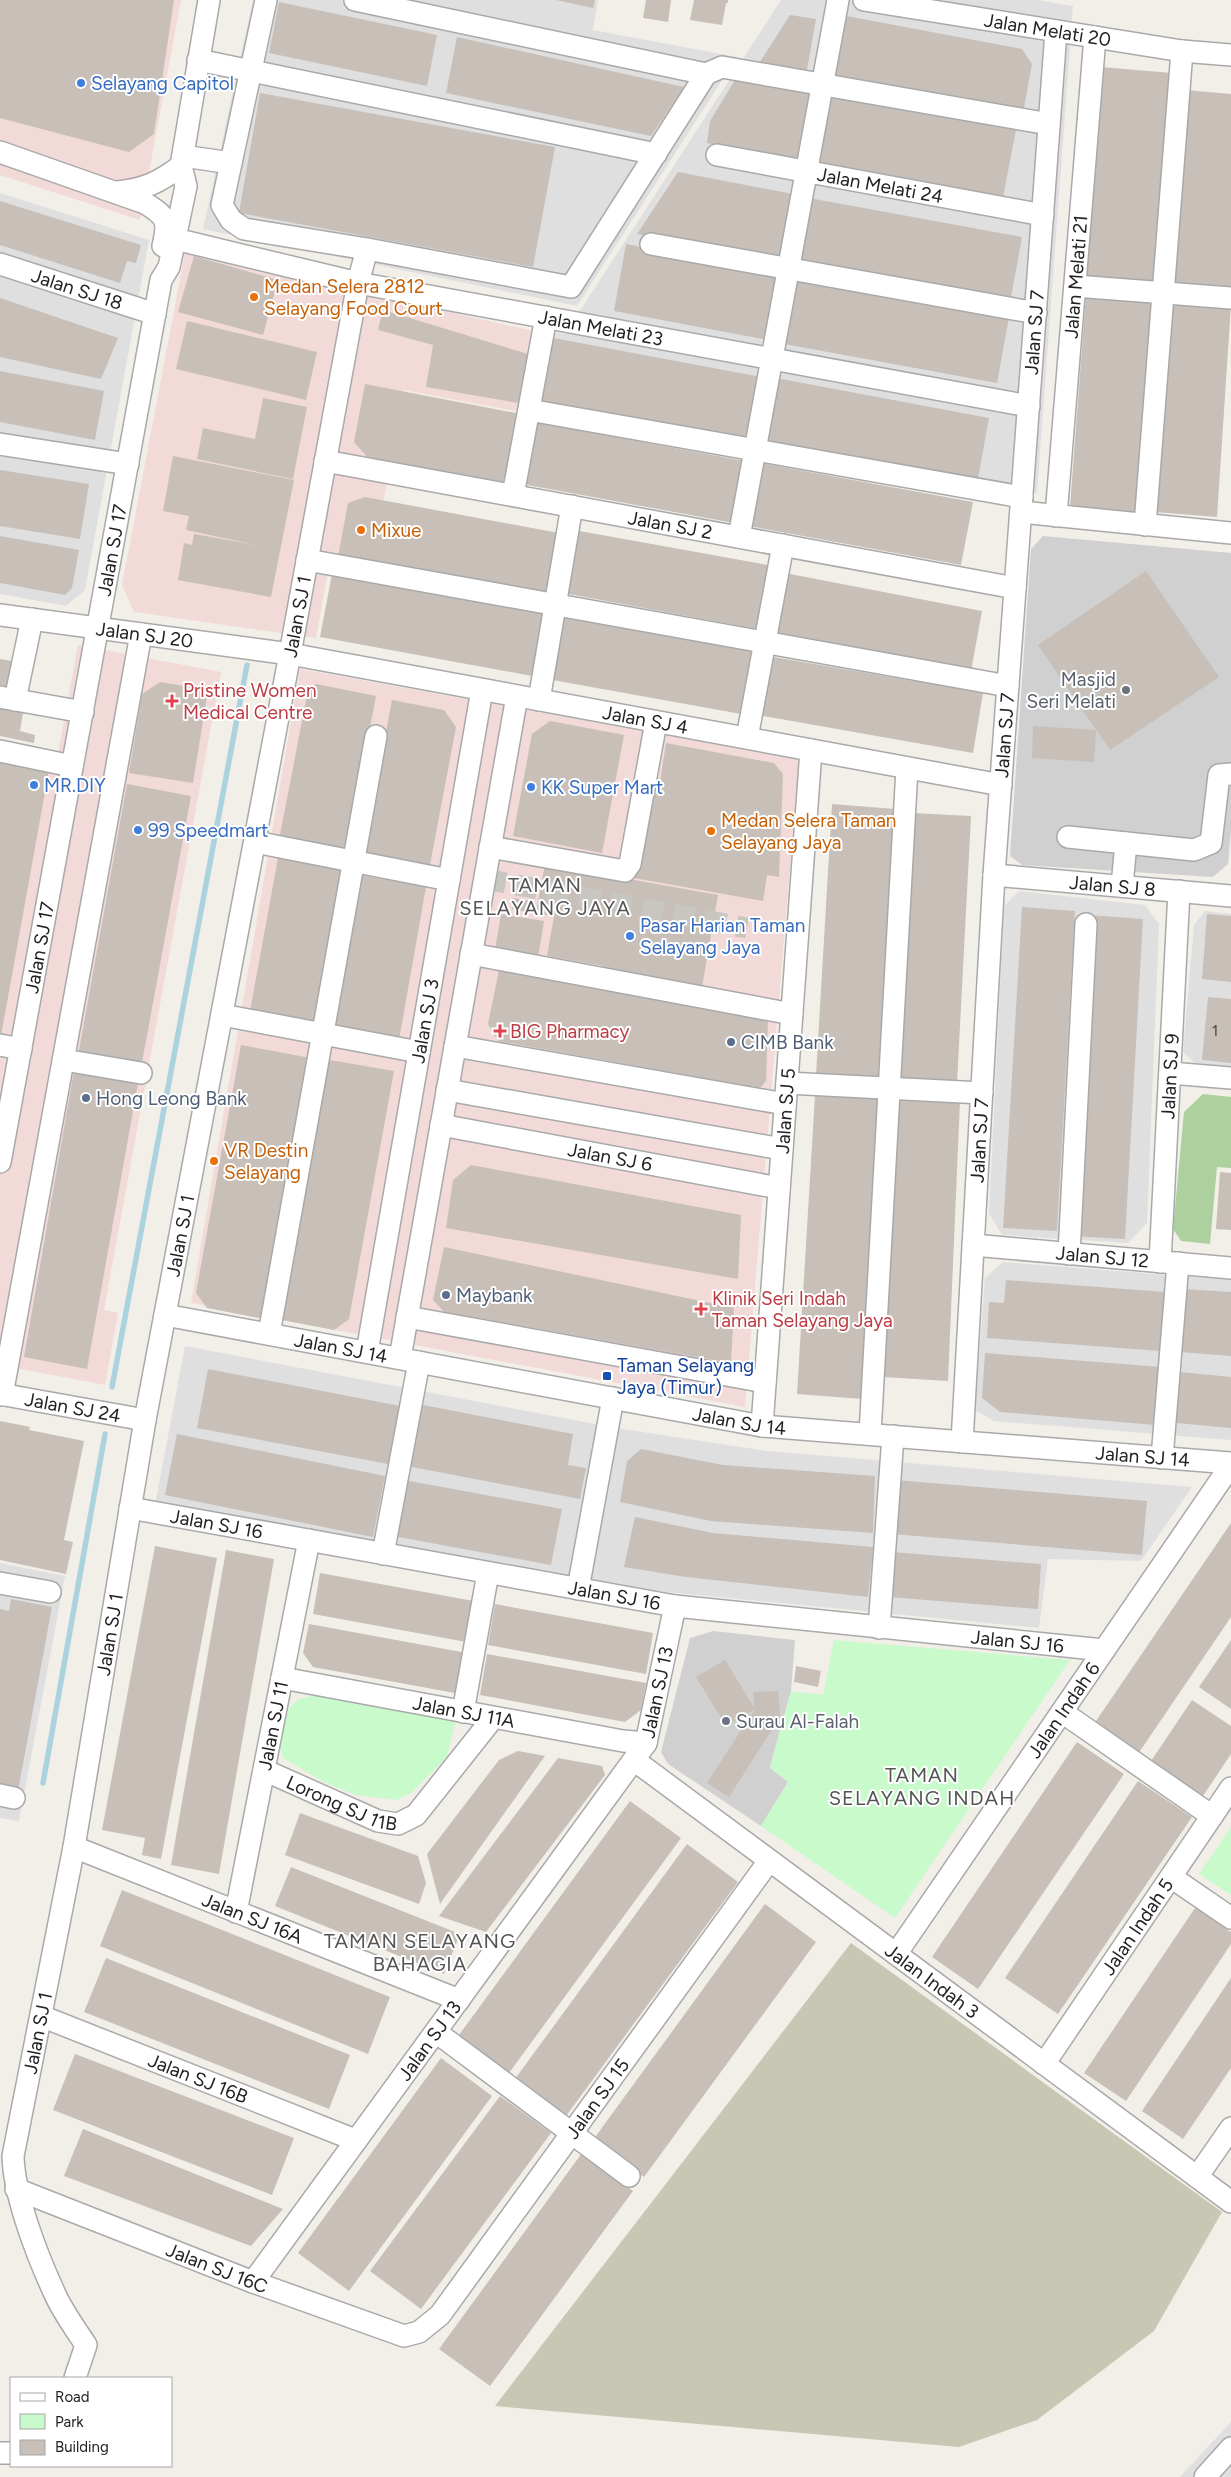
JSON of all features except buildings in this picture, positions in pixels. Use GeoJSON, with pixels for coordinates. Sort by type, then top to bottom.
{"type":"FeatureCollection","features":[{"type":"Feature","properties":{"kind":"street","name":"Jalan SJ 17"},"geometry":{"type":"LineString","coordinates":[[0,1162],[10,1047],[72,766],[154,314],[161,280],[169,267],[186,186],[182,161],[209,0]]}},
{"type":"Feature","properties":{"kind":"street"},"geometry":{"type":"LineString","coordinates":[[266,0],[222,205],[231,220],[244,229],[367,249],[571,287],[706,74],[722,67],[1050,124]]}},
{"type":"Feature","properties":{"kind":"street"},"geometry":{"type":"LineString","coordinates":[[355,0],[706,74]]}},
{"type":"Feature","properties":{"kind":"street"},"geometry":{"type":"LineString","coordinates":[[739,537],[838,0]]}},
{"type":"Feature","properties":{"kind":"street","name":"Jalan Melati 20"},"geometry":{"type":"LineString","coordinates":[[864,0],[1182,51],[1231,55]]}},
{"type":"Feature","properties":{"kind":"street","name":"Jalan SJ 7"},"geometry":{"type":"LineString","coordinates":[[962,1442],[994,875],[1056,31]]}},
{"type":"Feature","properties":{"kind":"street","name":"Jalan Melati 21"},"geometry":{"type":"LineString","coordinates":[[1056,516],[1095,37]]}},
{"type":"Feature","properties":{"kind":"street"},"geometry":{"type":"LineString","coordinates":[[1145,524],[1182,51]]}},
{"type":"Feature","properties":{"kind":"street"},"geometry":{"type":"LineString","coordinates":[[198,60],[656,154]]}},
{"type":"Feature","properties":{"kind":"street"},"geometry":{"type":"LineString","coordinates":[[0,152],[145,202],[162,214],[168,226],[158,271],[161,280]]}},
{"type":"Feature","properties":{"kind":"street","name":"Jalan Melati 24"},"geometry":{"type":"LineString","coordinates":[[717,155],[1043,215]]}},
{"type":"Feature","properties":{"kind":"street"},"geometry":{"type":"LineString","coordinates":[[118,192],[138,190],[158,182],[182,161],[231,163]]}},
{"type":"Feature","properties":{"kind":"street","name":"Jalan Melati 23"},"geometry":{"type":"LineString","coordinates":[[175,239],[358,283],[1029,406]]}},
{"type":"Feature","properties":{"kind":"street"},"geometry":{"type":"LineString","coordinates":[[651,244],[1036,314]]}},
{"type":"Feature","properties":{"kind":"street","name":"Jalan SJ 1"},"geometry":{"type":"LineString","coordinates":[[75,2377],[86,2345],[54,2293],[16,2189],[13,2156],[74,1847],[145,1420],[255,842],[358,283],[367,249]]}},
{"type":"Feature","properties":{"kind":"street","name":"Jalan SJ 18"},"geometry":{"type":"LineString","coordinates":[[0,264],[154,314]]}},
{"type":"Feature","properties":{"kind":"street"},"geometry":{"type":"LineString","coordinates":[[1075,286],[1231,298]]}},
{"type":"Feature","properties":{"kind":"street"},"geometry":{"type":"LineString","coordinates":[[513,495],[546,317]]}},
{"type":"Feature","properties":{"kind":"street"},"geometry":{"type":"LineString","coordinates":[[528,410],[755,451],[1022,505],[1056,516],[1145,524],[1231,528]]}},
{"type":"Feature","properties":{"kind":"street"},"geometry":{"type":"LineString","coordinates":[[0,444],[128,464]]}},
{"type":"Feature","properties":{"kind":"street","name":"Jalan SJ 2"},"geometry":{"type":"LineString","coordinates":[[325,460],[1016,588]]}},
{"type":"Feature","properties":{"kind":"street"},"geometry":{"type":"LineString","coordinates":[[539,700],[572,506]]}},
{"type":"Feature","properties":{"kind":"street"},"geometry":{"type":"LineString","coordinates":[[747,738],[783,545]]}},
{"type":"Feature","properties":{"kind":"street"},"geometry":{"type":"LineString","coordinates":[[307,560],[1008,686]]}},
{"type":"Feature","properties":{"kind":"street","name":"Jalan SJ 20"},"geometry":{"type":"LineString","coordinates":[[0,615],[290,654]]}},
{"type":"Feature","properties":{"kind":"street"},"geometry":{"type":"LineString","coordinates":[[32,619],[7,698],[82,712]]}},
{"type":"Feature","properties":{"kind":"street"},"geometry":{"type":"LineString","coordinates":[[1,1394],[141,634]]}},
{"type":"Feature","properties":{"kind":"street","name":"Jalan SJ 4"},"geometry":{"type":"LineString","coordinates":[[290,654],[1001,785]]}},
{"type":"Feature","properties":{"kind":"street","name":"Jalan SJ 3"},"geometry":{"type":"LineString","coordinates":[[368,1352],[482,690]]}},
{"type":"Feature","properties":{"kind":"street","name":"Jalan SJ 3"},"geometry":{"type":"LineString","coordinates":[[383,1554],[410,1360],[407,1317],[517,696]]}},
{"type":"Feature","properties":{"kind":"street"},"geometry":{"type":"LineString","coordinates":[[490,847],[625,871],[630,864],[656,722]]}},
{"type":"Feature","properties":{"kind":"street"},"geometry":{"type":"LineString","coordinates":[[269,1334],[376,736]]}},
{"type":"Feature","properties":{"kind":"street","name":"Jalan SJ 5"},"geometry":{"type":"LineString","coordinates":[[762,1426],[811,750]]}},
{"type":"Feature","properties":{"kind":"street"},"geometry":{"type":"LineString","coordinates":[[0,751],[72,766]]}},
{"type":"Feature","properties":{"kind":"street"},"geometry":{"type":"LineString","coordinates":[[870,1434],[907,768]]}},
{"type":"Feature","properties":{"kind":"street"},"geometry":{"type":"LineString","coordinates":[[1068,837],[1194,850],[1212,843],[1217,780],[1219,775],[1231,774]]}},
{"type":"Feature","properties":{"kind":"street"},"geometry":{"type":"LineString","coordinates":[[255,842],[449,880]]}},
{"type":"Feature","properties":{"kind":"street"},"geometry":{"type":"LineString","coordinates":[[1122,886],[1126,843]]}},
{"type":"Feature","properties":{"kind":"street","name":"Jalan SJ 8"},"geometry":{"type":"LineString","coordinates":[[994,875],[1231,896]]}},
{"type":"Feature","properties":{"kind":"street","name":"Jalan SJ 9"},"geometry":{"type":"LineString","coordinates":[[1162,1458],[1169,1263],[1170,1073],[1179,891]]}},
{"type":"Feature","properties":{"kind":"street"},"geometry":{"type":"LineString","coordinates":[[1069,1254],[1086,924]]}},
{"type":"Feature","properties":{"kind":"street"},"geometry":{"type":"LineString","coordinates":[[471,954],[792,1014]]}},
{"type":"Feature","properties":{"kind":"street"},"geometry":{"type":"LineString","coordinates":[[222,1015],[419,1052]]}},
{"type":"Feature","properties":{"kind":"street"},"geometry":{"type":"LineString","coordinates":[[455,1046],[785,1104]]}},
{"type":"Feature","properties":{"kind":"street"},"geometry":{"type":"LineString","coordinates":[[64,1060],[141,1073]]}},
{"type":"Feature","properties":{"kind":"street"},"geometry":{"type":"LineString","coordinates":[[1170,1073],[1231,1078]]}},
{"type":"Feature","properties":{"kind":"street"},"geometry":{"type":"LineString","coordinates":[[787,1083],[982,1093]]}},
{"type":"Feature","properties":{"kind":"street"},"geometry":{"type":"LineString","coordinates":[[448,1090],[782,1149]]}},
{"type":"Feature","properties":{"kind":"street","name":"Jalan SJ 6"},"geometry":{"type":"LineString","coordinates":[[441,1125],[779,1188]]}},
{"type":"Feature","properties":{"kind":"street","name":"Jalan SJ 12"},"geometry":{"type":"LineString","coordinates":[[973,1246],[1231,1268]]}},
{"type":"Feature","properties":{"kind":"street","name":"Jalan SJ 14"},"geometry":{"type":"LineString","coordinates":[[165,1314],[762,1426],[1231,1464]]}},
{"type":"Feature","properties":{"kind":"street"},"geometry":{"type":"LineString","coordinates":[[407,1317],[765,1382]]}},
{"type":"Feature","properties":{"kind":"street","name":"Jalan SJ 24"},"geometry":{"type":"LineString","coordinates":[[1,1394],[145,1420]]}},
{"type":"Feature","properties":{"kind":"street"},"geometry":{"type":"LineString","coordinates":[[578,1590],[613,1398]]}},
{"type":"Feature","properties":{"kind":"street"},"geometry":{"type":"LineString","coordinates":[[879,1628],[893,1436]]}},
{"type":"Feature","properties":{"kind":"street","name":"Jalan Indah 6"},"geometry":{"type":"LineString","coordinates":[[896,1954],[1231,1464]]}},
{"type":"Feature","properties":{"kind":"street","name":"Jalan SJ 16"},"geometry":{"type":"LineString","coordinates":[[130,1508],[675,1606],[1104,1650]]}},
{"type":"Feature","properties":{"kind":"street","name":"Jalan SJ 11"},"geometry":{"type":"LineString","coordinates":[[236,1912],[309,1540]]}},
{"type":"Feature","properties":{"kind":"street"},"geometry":{"type":"LineString","coordinates":[[463,1712],[488,1573]]}},
{"type":"Feature","properties":{"kind":"street"},"geometry":{"type":"LineString","coordinates":[[0,1583],[50,1592]]}},
{"type":"Feature","properties":{"kind":"street","name":"Jalan SJ 13"},"geometry":{"type":"LineString","coordinates":[[253,2282],[640,1752],[675,1606]]}},
{"type":"Feature","properties":{"kind":"street","name":"Jalan SJ 11A"},"geometry":{"type":"LineString","coordinates":[[282,1678],[494,1718],[640,1752]]}},
{"type":"Feature","properties":{"kind":"street"},"geometry":{"type":"LineString","coordinates":[[1062,1712],[1212,1816]]}},
{"type":"Feature","properties":{"kind":"street","name":"Lorong SJ 11B"},"geometry":{"type":"LineString","coordinates":[[264,1770],[378,1821],[398,1824],[416,1815],[494,1718]]}},
{"type":"Feature","properties":{"kind":"street","name":"Jalan Indah 3"},"geometry":{"type":"LineString","coordinates":[[640,1752],[770,1861],[1231,2202]]}},
{"type":"Feature","properties":{"kind":"street","name":"Jalan Indah 5"},"geometry":{"type":"LineString","coordinates":[[1044,2064],[1231,1788]]}},
{"type":"Feature","properties":{"kind":"street","name":"Jalan SJ 16A"},"geometry":{"type":"LineString","coordinates":[[74,1847],[459,2000]]}},
{"type":"Feature","properties":{"kind":"street","name":"Jalan SJ 15"},"geometry":{"type":"LineString","coordinates":[[419,2332],[440,2315],[770,1861]]}},
{"type":"Feature","properties":{"kind":"street"},"geometry":{"type":"LineString","coordinates":[[1171,1877],[1231,1918]]}},
{"type":"Feature","properties":{"kind":"street","name":"Jalan SJ 16B"},"geometry":{"type":"LineString","coordinates":[[41,2016],[355,2140]]}},
{"type":"Feature","properties":{"kind":"street"},"geometry":{"type":"LineString","coordinates":[[436,2032],[629,2176]]}},
{"type":"Feature","properties":{"kind":"street"},"geometry":{"type":"LineString","coordinates":[[1197,2177],[1231,2128]]}},
{"type":"Feature","properties":{"kind":"street","name":"Jalan SJ 16C"},"geometry":{"type":"LineString","coordinates":[[16,2189],[253,2282],[404,2336],[419,2332]]}},
{"type":"Feature","properties":{"kind":"street"},"geometry":{"type":"LineString","coordinates":[[1205,2477],[1231,2448]]}},
{"type":"Feature","properties":{"kind":"shaded area","name":"Selayang Capitol"},"geometry":{"type":"Polygon","coordinates":[[[0,0],[181,0],[140,220],[0,175],[0,0]]]}},
{"type":"Feature","properties":{"kind":"shaded area"},"geometry":{"type":"Polygon","coordinates":[[[253,0],[598,0],[593,30],[737,57],[577,306],[203,229],[253,0]]]}},
{"type":"Feature","properties":{"kind":"shaded area"},"geometry":{"type":"Polygon","coordinates":[[[781,0],[1038,0],[1073,6],[1037,493],[528,408],[541,331],[565,334],[781,0]]]}},
{"type":"Feature","properties":{"kind":"shaded area"},"geometry":{"type":"Polygon","coordinates":[[[0,193],[149,240],[85,590],[66,606],[0,594],[0,193]]]}},
{"type":"Feature","properties":{"kind":"shaded area"},"geometry":{"type":"Polygon","coordinates":[[[185,253],[534,331],[521,412],[403,390],[370,578],[328,571],[316,638],[134,612],[122,585],[185,253]]]}},
{"type":"Feature","properties":{"kind":"shaded area","name":"Masjid Seri Melati"},"geometry":{"type":"Polygon","coordinates":[[[1043,536],[1231,553],[1231,828],[1228,864],[1213,877],[1022,865],[1010,856],[1031,549],[1043,536]]]}},
{"type":"Feature","properties":{"kind":"shaded area"},"geometry":{"type":"Polygon","coordinates":[[[78,645],[221,672],[104,1310],[118,1313],[105,1385],[0,1365],[0,742],[58,753],[78,645]]]}},
{"type":"Feature","properties":{"kind":"shaded area"},"geometry":{"type":"Polygon","coordinates":[[[300,669],[799,759],[745,1407],[191,1303],[300,669]]]}},
{"type":"Feature","properties":{"kind":"shaded area"},"geometry":{"type":"Polygon","coordinates":[[[1019,891],[1145,905],[1159,924],[1147,1223],[1128,1243],[1002,1235],[989,1214],[1004,906],[1019,891]]]}},
{"type":"Feature","properties":{"kind":"shaded area"},"geometry":{"type":"Polygon","coordinates":[[[1205,911],[1231,914],[1231,1068],[1197,1065],[1183,1052],[1194,925],[1205,911]]]}},
{"type":"Feature","properties":{"kind":"shaded area"},"geometry":{"type":"Polygon","coordinates":[[[1003,1262],[1231,1280],[1231,1440],[994,1421],[975,1410],[985,1278],[1003,1262]]]}},
{"type":"Feature","properties":{"kind":"shaded area"},"geometry":{"type":"Polygon","coordinates":[[[185,1346],[616,1428],[767,1451],[1192,1487],[1141,1561],[1048,1559],[1039,1628],[667,1592],[155,1505],[185,1346]]]}},
{"type":"Feature","properties":{"kind":"shaded area"},"geometry":{"type":"Polygon","coordinates":[[[0,1563],[65,1576],[19,1821],[0,1818],[0,1563]]]}},
{"type":"Feature","properties":{"kind":"shaded area","name":"Surau Al-Falah"},"geometry":{"type":"Polygon","coordinates":[[[713,1631],[795,1640],[791,1691],[770,1767],[788,1782],[761,1826],[668,1764],[661,1752],[690,1638],[713,1631]]]}},
{"type":"Feature","properties":{"kind":"shaded area"},"geometry":{"type":"Polygon","coordinates":[[[851,1943],[1222,2212],[1154,2331],[1037,2420],[959,2447],[495,2406],[851,1943]]]}},
{"type":"Feature","properties":{"kind":"shaded area"},"geometry":{"type":"Polygon","coordinates":[[[1231,2422],[1231,2477],[1180,2477],[1231,2422]]]}},
{"type":"Feature","properties":{"kind":"green space"},"geometry":{"type":"Polygon","coordinates":[[[1203,1094],[1231,1097],[1231,1168],[1217,1167],[1210,1244],[1181,1241],[1173,1229],[1184,1112],[1203,1094]]]}},
{"type":"Feature","properties":{"kind":"green space"},"geometry":{"type":"Polygon","coordinates":[[[834,1640],[1070,1660],[895,1918],[761,1826],[788,1782],[770,1768],[791,1691],[823,1695],[834,1640]]]}},
{"type":"Feature","properties":{"kind":"green space"},"geometry":{"type":"Polygon","coordinates":[[[319,1694],[456,1720],[447,1757],[411,1793],[397,1800],[355,1795],[324,1782],[283,1758],[278,1743],[289,1708],[299,1699],[319,1694]]]}},
{"type":"Feature","properties":{"kind":"green space"},"geometry":{"type":"Polygon","coordinates":[[[1231,1827],[1231,1895],[1199,1874],[1231,1827]]]}},
{"type":"Feature","properties":{"kind":"waterway"},"geometry":{"type":"LineString","coordinates":[[112,1387],[247,665]]}},
{"type":"Feature","properties":{"kind":"waterway"},"geometry":{"type":"LineString","coordinates":[[43,1783],[105,1434]]}},
{"type":"Feature","properties":{"kind":"tunnel"},"geometry":{"type":"LineString","coordinates":[[485,879],[747,928]]}},
{"type":"Feature","properties":{"kind":"place","name":"Selayang Capitol"},"geometry":{"type":"Point","coordinates":[81,83]}},
{"type":"Feature","properties":{"kind":"place","name":"Medan Selera 2812 Selayang Food Court"},"geometry":{"type":"Point","coordinates":[254,297]}},
{"type":"Feature","properties":{"kind":"place","name":"Mixue"},"geometry":{"type":"Point","coordinates":[361,530]}},
{"type":"Feature","properties":{"kind":"place","name":"Masjid Seri Melati"},"geometry":{"type":"Point","coordinates":[1126,690]}},
{"type":"Feature","properties":{"kind":"place","name":"Pristine Women Medical Centre"},"geometry":{"type":"Point","coordinates":[172,701]}},
{"type":"Feature","properties":{"kind":"place","name":"MR.DIY"},"geometry":{"type":"Point","coordinates":[34,785]}},
{"type":"Feature","properties":{"kind":"place","name":"KK Super Mart"},"geometry":{"type":"Point","coordinates":[531,787]}},
{"type":"Feature","properties":{"kind":"place","name":"99 Speedmart"},"geometry":{"type":"Point","coordinates":[138,830]}},
{"type":"Feature","properties":{"kind":"place","name":"Medan Selera Taman Selayang Jaya"},"geometry":{"type":"Point","coordinates":[711,831]}},
{"type":"Feature","properties":{"kind":"place","name":"Pasar Harian Taman Selayang Jaya"},"geometry":{"type":"Point","coordinates":[630,936]}},
{"type":"Feature","properties":{"kind":"place","name":"BIG Pharmacy"},"geometry":{"type":"Point","coordinates":[500,1031]}},
{"type":"Feature","properties":{"kind":"place","name":"CIMB Bank"},"geometry":{"type":"Point","coordinates":[731,1042]}},
{"type":"Feature","properties":{"kind":"place","name":"Hong Leong Bank"},"geometry":{"type":"Point","coordinates":[86,1098]}},
{"type":"Feature","properties":{"kind":"place","name":"VR Destin Selayang"},"geometry":{"type":"Point","coordinates":[214,1161]}},
{"type":"Feature","properties":{"kind":"place","name":"Maybank"},"geometry":{"type":"Point","coordinates":[446,1295]}},
{"type":"Feature","properties":{"kind":"place","name":"Klinik Seri Indah Taman Selayang Jaya"},"geometry":{"type":"Point","coordinates":[701,1309]}},
{"type":"Feature","properties":{"kind":"place","name":"Taman Selayang Jaya (Timur)"},"geometry":{"type":"Point","coordinates":[607,1376]}},
{"type":"Feature","properties":{"kind":"place","name":"Surau Al-Falah"},"geometry":{"type":"Point","coordinates":[726,1721]}},
{"type":"Feature","properties":{"kind":"district","name":"TAMAN SELAYANG JAYA"},"geometry":{"type":"Point","coordinates":[545,896]}},
{"type":"Feature","properties":{"kind":"district","name":"TAMAN SELAYANG INDAH"},"geometry":{"type":"Point","coordinates":[922,1786]}},
{"type":"Feature","properties":{"kind":"district","name":"TAMAN SELAYANG BAHAGIA"},"geometry":{"type":"Point","coordinates":[420,1952]}}]}
